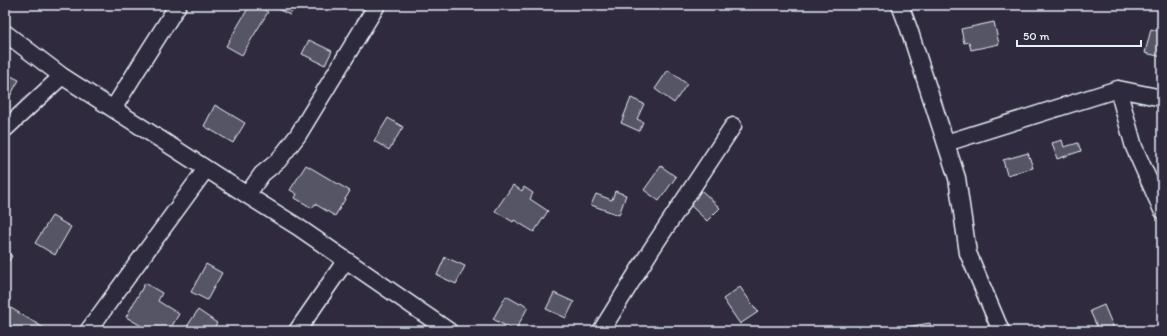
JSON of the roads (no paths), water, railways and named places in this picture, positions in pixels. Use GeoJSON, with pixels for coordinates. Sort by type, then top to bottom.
{"type":"FeatureCollection","features":[{"type":"Feature","properties":{"kind":"street"},"geometry":{"type":"LineString","coordinates":[[114,109],[178,5]]}},
{"type":"Feature","properties":{"kind":"street"},"geometry":{"type":"LineString","coordinates":[[247,195],[262,174],[278,161],[298,135],[377,5]]}},
{"type":"Feature","properties":{"kind":"street"},"geometry":{"type":"LineString","coordinates":[[900,5],[909,28],[957,178],[968,253],[1001,331]]}},
{"type":"Feature","properties":{"kind":"street"},"geometry":{"type":"LineString","coordinates":[[5,33],[62,76],[298,227],[449,331]]}},
{"type":"Feature","properties":{"kind":"street"},"geometry":{"type":"LineString","coordinates":[[5,129],[62,76]]}},
{"type":"Feature","properties":{"kind":"street"},"geometry":{"type":"LineString","coordinates":[[946,143],[1118,89],[1162,98]]}},
{"type":"Feature","properties":{"kind":"street"},"geometry":{"type":"LineString","coordinates":[[1118,89],[1134,147],[1162,210]]}},
{"type":"Feature","properties":{"kind":"street"},"geometry":{"type":"LineString","coordinates":[[601,331],[651,250],[733,126]]}},
{"type":"Feature","properties":{"kind":"street"},"geometry":{"type":"LineString","coordinates":[[88,331],[206,169]]}},
{"type":"Feature","properties":{"kind":"street"},"geometry":{"type":"LineString","coordinates":[[297,331],[346,260]]}}]}
